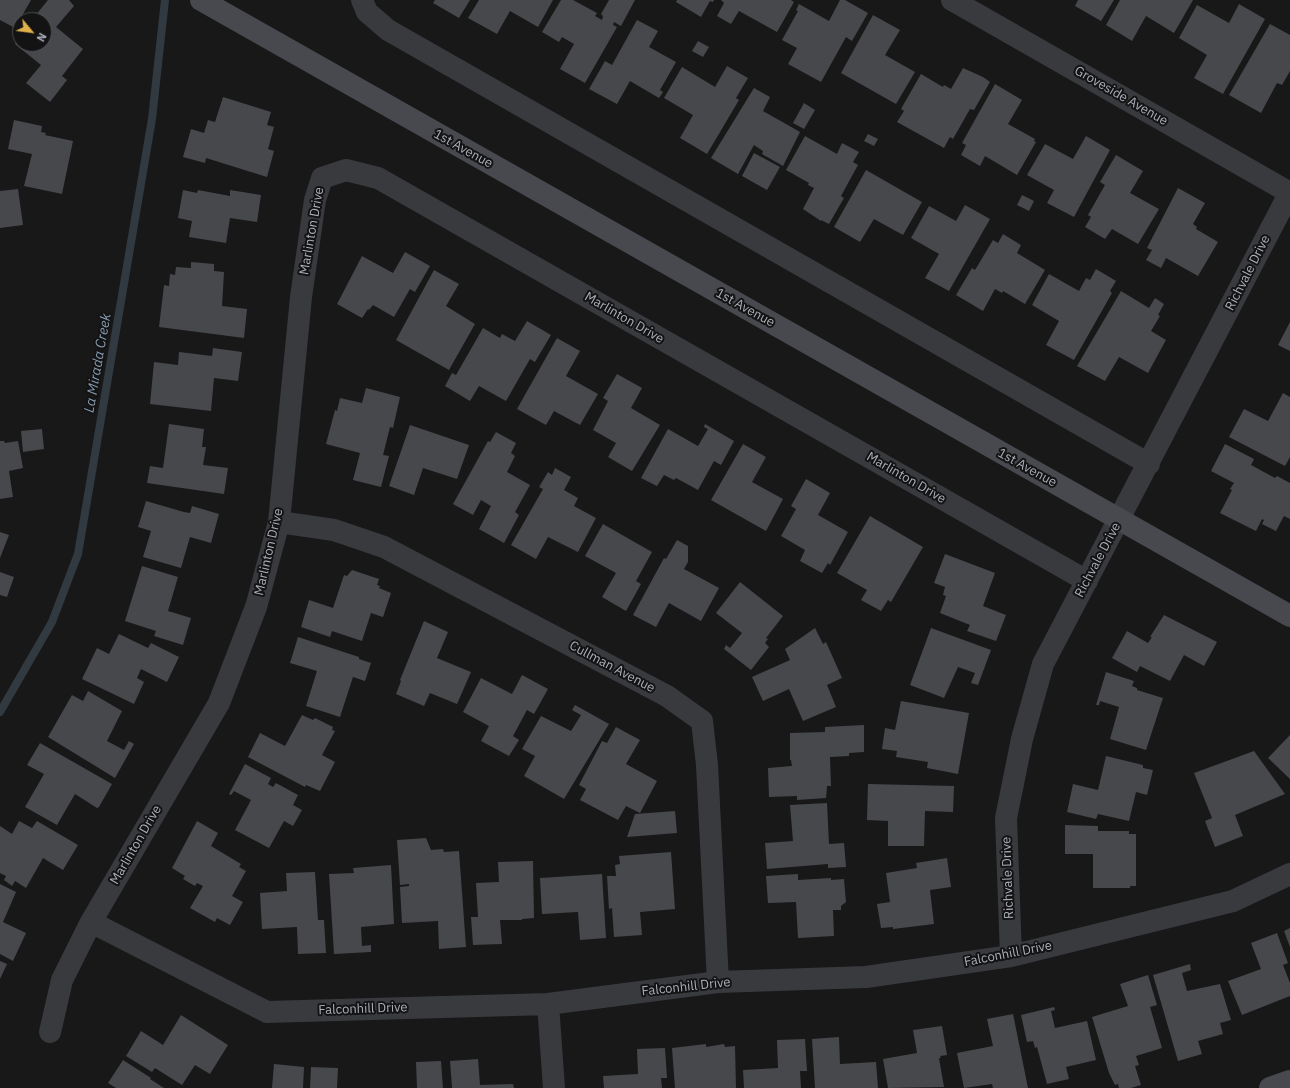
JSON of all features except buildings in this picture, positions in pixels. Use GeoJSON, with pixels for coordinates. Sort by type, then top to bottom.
{"type":"FeatureCollection","features":[{"type":"Feature","properties":{"kind":"main road","name":"1st Avenue"},"geometry":{"type":"LineString","coordinates":[[201,0],[1290,616]]}},
{"type":"Feature","properties":{"kind":"main road"},"geometry":{"type":"LineString","coordinates":[[1270,1088],[1290,1081]]}},
{"type":"Feature","properties":{"kind":"street"},"geometry":{"type":"LineString","coordinates":[[362,0],[367,12],[388,30],[1149,464]]}},
{"type":"Feature","properties":{"kind":"street","name":"Groveside Avenue"},"geometry":{"type":"LineString","coordinates":[[952,0],[1290,193]]}},
{"type":"Feature","properties":{"kind":"street","name":"Marlinton Drive"},"geometry":{"type":"LineString","coordinates":[[50,1032],[62,980],[91,922],[219,703],[256,607],[279,522],[301,297],[315,200],[322,178],[346,170],[378,178],[1087,581]]}},
{"type":"Feature","properties":{"kind":"street","name":"Richvale Drive"},"geometry":{"type":"LineString","coordinates":[[1011,956],[1006,818],[1021,746],[1043,664],[1120,520],[1290,193]]}},
{"type":"Feature","properties":{"kind":"street","name":"Cullman Avenue"},"geometry":{"type":"LineString","coordinates":[[279,522],[334,530],[384,547],[668,696],[702,721],[707,765],[718,982]]}},
{"type":"Feature","properties":{"kind":"street","name":"Falconhill Drive"},"geometry":{"type":"LineString","coordinates":[[91,922],[267,1012],[548,1004],[718,982],[866,977],[1011,956],[1233,901],[1290,874]]}},
{"type":"Feature","properties":{"kind":"street"},"geometry":{"type":"LineString","coordinates":[[548,1004],[554,1088]]}},
{"type":"Feature","properties":{"kind":"waterway","name":"La Mirada Creek"},"geometry":{"type":"LineString","coordinates":[[0,712],[52,622],[78,554],[152,119],[165,0]]}}]}
